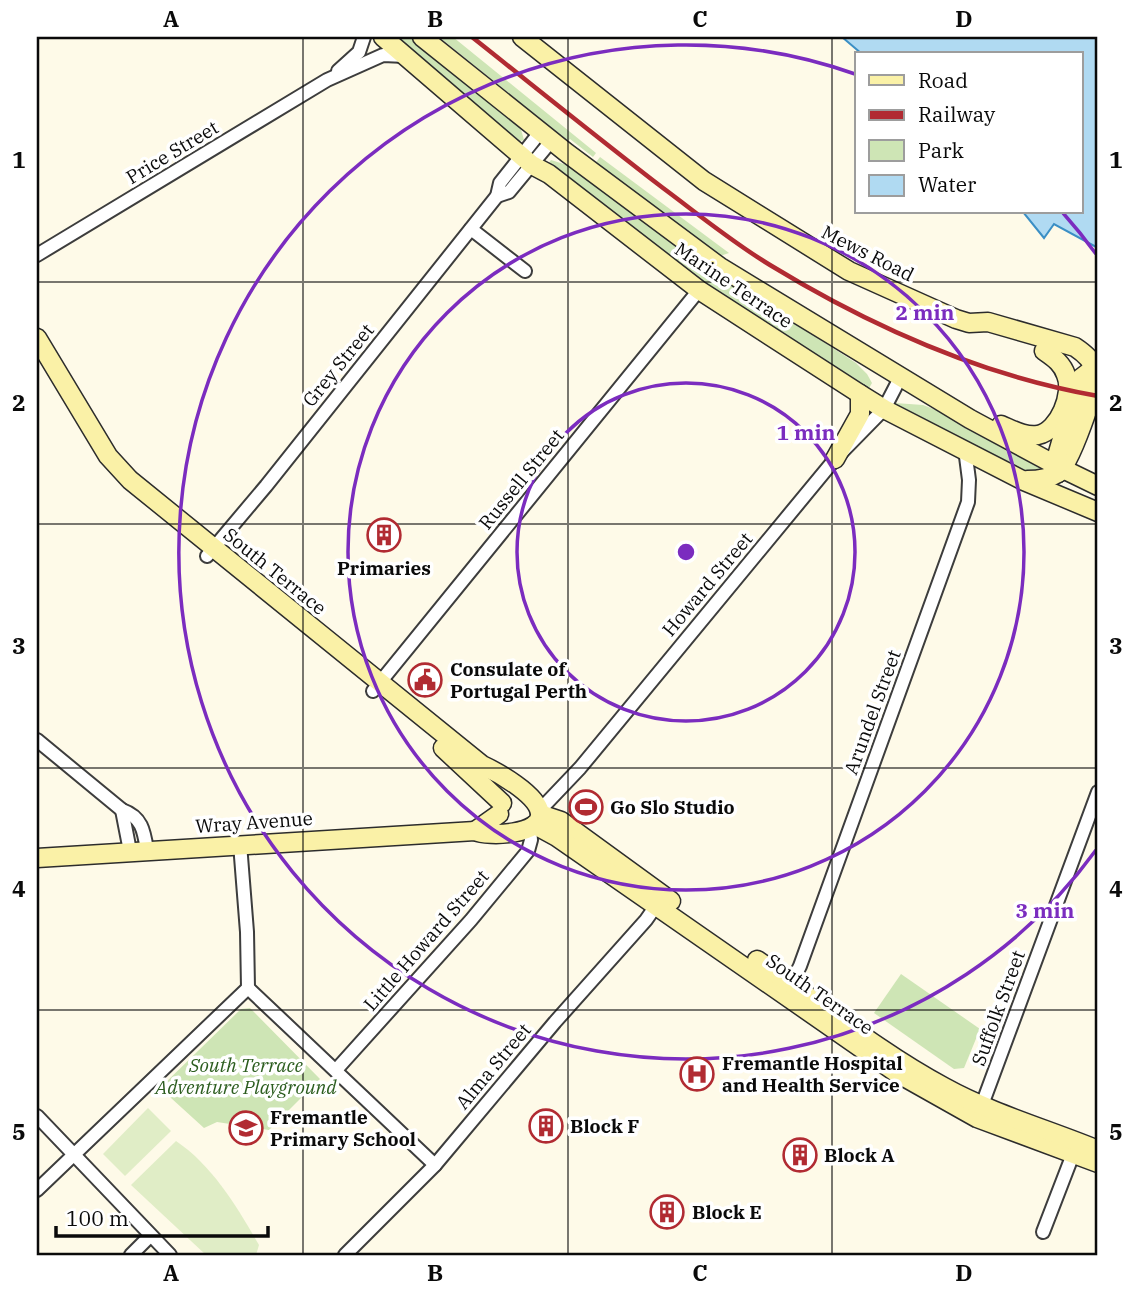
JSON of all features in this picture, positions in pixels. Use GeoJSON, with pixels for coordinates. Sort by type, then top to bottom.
{"type":"FeatureCollection","features":[{"type":"Feature","properties":{"kind":"street","name":"Price Street"},"geometry":{"type":"LineString","coordinates":[[327,80],[359,52],[364,37]]}},
{"type":"Feature","properties":{"kind":"street","name":"Marine Terrace"},"geometry":{"type":"LineString","coordinates":[[383,37],[527,160],[699,290],[884,409],[1024,481],[1098,509]]}},
{"type":"Feature","properties":{"kind":"street","name":"Marine Terrace"},"geometry":{"type":"LineString","coordinates":[[422,37],[546,136],[720,267],[970,419],[1062,463],[1093,483]]}},
{"type":"Feature","properties":{"kind":"street","name":"Mews Road"},"geometry":{"type":"LineString","coordinates":[[522,37],[704,181],[849,271],[969,323],[988,322],[1075,347],[1084,354],[1096,372]]}},
{"type":"Feature","properties":{"kind":"street","name":"Price Street"},"geometry":{"type":"LineString","coordinates":[[37,255],[327,80],[383,55],[409,57]]}},
{"type":"Feature","properties":{"kind":"street","name":"Grey Street"},"geometry":{"type":"LineString","coordinates":[[210,552],[266,486],[497,196],[509,192],[527,160],[546,136]]}},
{"type":"Feature","properties":{"kind":"street"},"geometry":{"type":"LineString","coordinates":[[471,229],[526,271]]}},
{"type":"Feature","properties":{"kind":"street","name":"Russell Street"},"geometry":{"type":"LineString","coordinates":[[377,687],[699,290]]}},
{"type":"Feature","properties":{"kind":"street"},"geometry":{"type":"LineString","coordinates":[[969,323],[980,331],[1044,351],[1096,372],[1062,463],[1062,487],[1098,509]]}},
{"type":"Feature","properties":{"kind":"street","name":"South Terrace"},"geometry":{"type":"LineString","coordinates":[[37,338],[119,469],[210,552]]}},
{"type":"Feature","properties":{"kind":"street"},"geometry":{"type":"LineString","coordinates":[[1044,351],[1056,359],[1066,373],[1068,388],[1054,449],[1062,463]]}},
{"type":"Feature","properties":{"kind":"street","name":"South Terrace"},"geometry":{"type":"LineString","coordinates":[[37,356],[93,449],[117,482],[210,552],[377,687],[482,765],[509,778],[533,817]]}},
{"type":"Feature","properties":{"kind":"street","name":"Howard Street"},"geometry":{"type":"LineString","coordinates":[[533,817],[580,768],[835,459],[884,409],[900,378]]}},
{"type":"Feature","properties":{"kind":"street"},"geometry":{"type":"LineString","coordinates":[[835,459],[860,414],[860,394]]}},
{"type":"Feature","properties":{"kind":"street"},"geometry":{"type":"LineString","coordinates":[[970,419],[1037,435],[1054,425],[1063,405]]}},
{"type":"Feature","properties":{"kind":"street","name":"Arundel Street"},"geometry":{"type":"LineString","coordinates":[[791,984],[800,966],[968,502],[969,480],[965,449]]}},
{"type":"Feature","properties":{"kind":"street"},"geometry":{"type":"LineString","coordinates":[[1024,481],[1038,480],[1062,463]]}},
{"type":"Feature","properties":{"kind":"street","name":"South Terrace"},"geometry":{"type":"LineString","coordinates":[[377,687],[449,752],[501,808],[510,827],[533,817],[561,821],[659,900],[897,1073],[979,1112],[1076,1148],[1098,1163]]}},
{"type":"Feature","properties":{"kind":"street"},"geometry":{"type":"LineString","coordinates":[[37,740],[122,810],[132,813],[139,820],[144,830],[138,851]]}},
{"type":"Feature","properties":{"kind":"street","name":"Suffolk Street"},"geometry":{"type":"LineString","coordinates":[[979,1112],[1098,792]]}},
{"type":"Feature","properties":{"kind":"street"},"geometry":{"type":"LineString","coordinates":[[475,831],[515,796],[533,817]]}},
{"type":"Feature","properties":{"kind":"street","name":"Wray Avenue"},"geometry":{"type":"LineString","coordinates":[[37,858],[475,831],[483,835],[498,835],[533,817]]}},
{"type":"Feature","properties":{"kind":"street","name":"Little Howard Street"},"geometry":{"type":"LineString","coordinates":[[336,1070],[528,851],[533,817]]}},
{"type":"Feature","properties":{"kind":"street"},"geometry":{"type":"LineString","coordinates":[[240,844],[247,932],[248,988],[435,1164]]}},
{"type":"Feature","properties":{"kind":"street","name":"South Terrace"},"geometry":{"type":"LineString","coordinates":[[659,900],[791,984],[979,1112]]}},
{"type":"Feature","properties":{"kind":"street","name":"Alma Street"},"geometry":{"type":"LineString","coordinates":[[345,1255],[435,1164],[555,1022],[646,920],[659,900]]}},
{"type":"Feature","properties":{"kind":"street"},"geometry":{"type":"LineString","coordinates":[[37,1191],[248,988]]}},
{"type":"Feature","properties":{"kind":"street"},"geometry":{"type":"LineString","coordinates":[[37,1116],[170,1255]]}},
{"type":"Feature","properties":{"kind":"street"},"geometry":{"type":"LineString","coordinates":[[1042,1231],[1076,1148]]}},
{"type":"Feature","properties":{"kind":"street","name":"South Terrace"},"geometry":{"type":"LineString","coordinates":[[1076,1148],[1098,1150]]}},
{"type":"Feature","properties":{"kind":"street"},"geometry":{"type":"LineString","coordinates":[[131,1255],[150,1236]]}},
{"type":"Feature","properties":{"kind":"green space"},"geometry":{"type":"Polygon","coordinates":[[[388,37],[412,37],[520,126],[524,140],[517,142],[388,37]]]}},
{"type":"Feature","properties":{"kind":"green space"},"geometry":{"type":"Polygon","coordinates":[[[439,37],[453,37],[596,153],[593,157],[570,139],[568,141],[439,37]]]}},
{"type":"Feature","properties":{"kind":"green space"},"geometry":{"type":"Polygon","coordinates":[[[600,157],[729,253],[720,256],[598,165],[594,165],[600,157]]]}},
{"type":"Feature","properties":{"kind":"green space"},"geometry":{"type":"Polygon","coordinates":[[[551,160],[570,166],[701,263],[856,363],[872,383],[868,390],[708,290],[548,164],[551,160]]]}},
{"type":"Feature","properties":{"kind":"green space"},"geometry":{"type":"Polygon","coordinates":[[[894,405],[923,405],[936,410],[1046,470],[1022,471],[894,405]]]}},
{"type":"Feature","properties":{"kind":"green space"},"geometry":{"type":"Polygon","coordinates":[[[901,974],[980,1029],[964,1068],[954,1069],[874,1013],[901,974]]]}},
{"type":"Feature","properties":{"kind":"green space","name":"South Terrace Adventure Playground"},"geometry":{"type":"Polygon","coordinates":[[[250,1008],[320,1079],[269,1130],[217,1122],[204,1128],[160,1088],[241,1009],[250,1008]]]}},
{"type":"Feature","properties":{"kind":"green space"},"geometry":{"type":"Polygon","coordinates":[[[148,1108],[171,1131],[125,1176],[103,1154],[148,1108]]]}},
{"type":"Feature","properties":{"kind":"green space"},"geometry":{"type":"Polygon","coordinates":[[[176,1141],[201,1162],[223,1188],[259,1245],[256,1255],[206,1255],[131,1185],[176,1141]]]}},
{"type":"Feature","properties":{"kind":"water"},"geometry":{"type":"Polygon","coordinates":[[[842,37],[1098,37],[1098,248],[1054,224],[1044,238],[1025,214],[1082,214],[1082,52],[860,52],[842,37]]]}},
{"type":"Feature","properties":{"kind":"railway"},"geometry":{"type":"LineString","coordinates":[[472,37],[715,228],[808,287],[887,328],[970,362],[1012,376],[1098,396]]}},
{"type":"Feature","properties":{"kind":"place","name":"Primaries"},"geometry":{"type":"Point","coordinates":[384,535]}},
{"type":"Feature","properties":{"kind":"place","name":"Consulate of Portugal Perth"},"geometry":{"type":"Point","coordinates":[425,680]}},
{"type":"Feature","properties":{"kind":"place","name":"Go Slo Studio"},"geometry":{"type":"Point","coordinates":[586,807]}},
{"type":"Feature","properties":{"kind":"place","name":"Fremantle Hospital and Health Service"},"geometry":{"type":"Point","coordinates":[697,1074]}},
{"type":"Feature","properties":{"kind":"place","name":"Block F"},"geometry":{"type":"Point","coordinates":[546,1126]}},
{"type":"Feature","properties":{"kind":"place","name":"Fremantle Primary School"},"geometry":{"type":"Point","coordinates":[246,1128]}},
{"type":"Feature","properties":{"kind":"place","name":"Block A"},"geometry":{"type":"Point","coordinates":[800,1155]}},
{"type":"Feature","properties":{"kind":"place","name":"Block E"},"geometry":{"type":"Point","coordinates":[667,1212]}}]}
